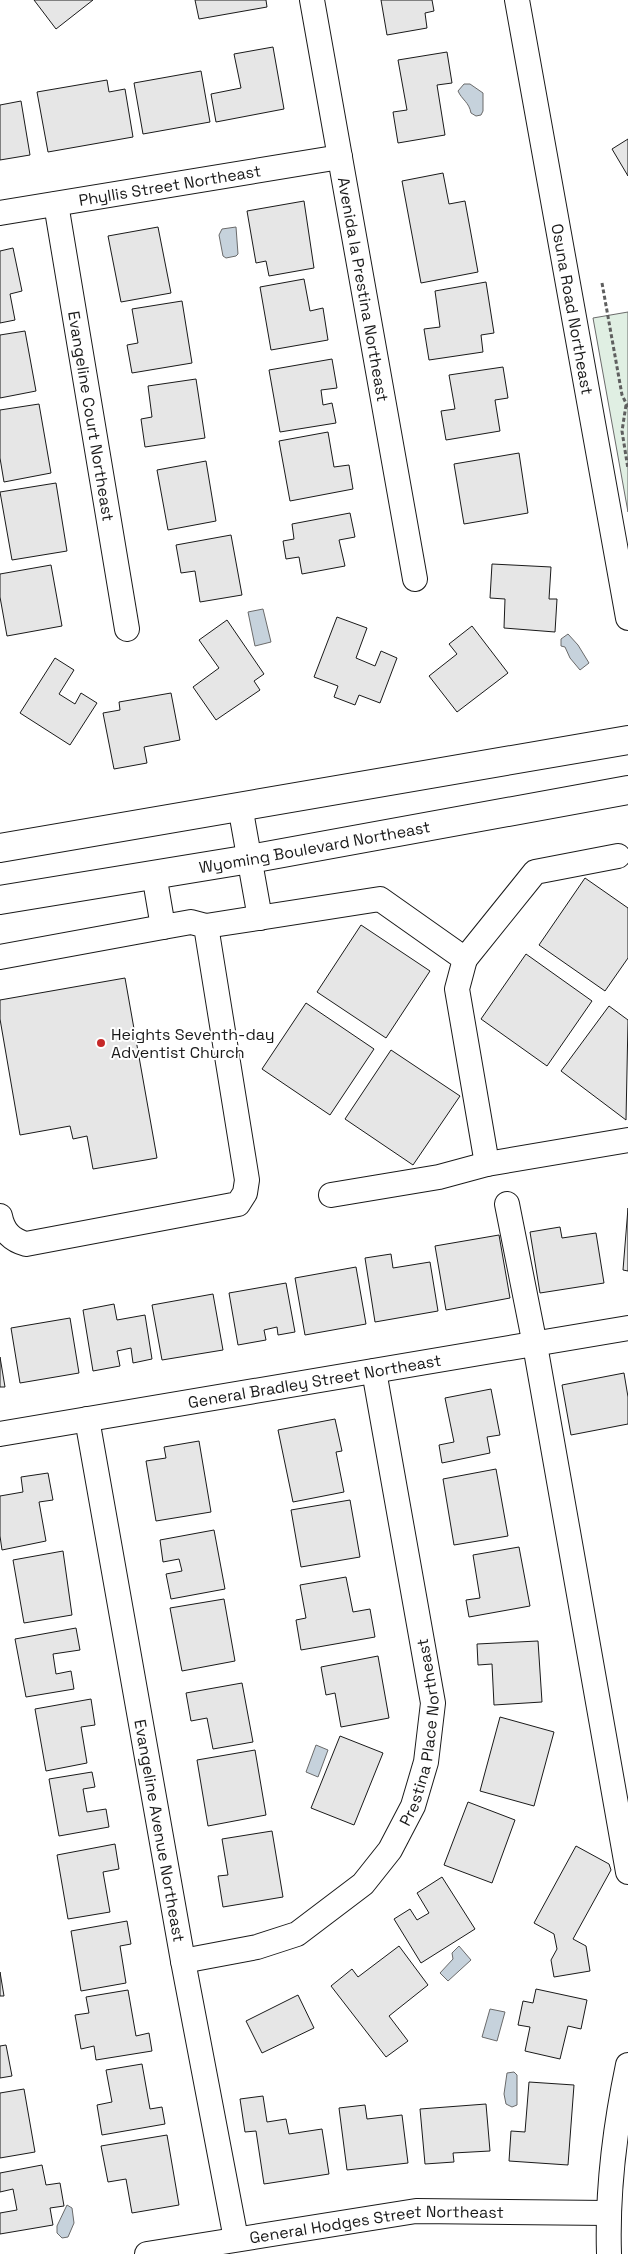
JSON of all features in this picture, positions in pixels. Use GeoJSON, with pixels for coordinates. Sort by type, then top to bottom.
{"type":"FeatureCollection","features":[{"type":"Feature","properties":{"kind":"main road"},"geometry":{"type":"LineString","coordinates":[[0,848],[628,740]]}},
{"type":"Feature","properties":{"kind":"main road","name":"Wyoming Boulevard Northeast"},"geometry":{"type":"LineString","coordinates":[[0,900],[250,859],[628,790]]}},
{"type":"Feature","properties":{"kind":"street","name":"Avenida la Prestina Northeast"},"geometry":{"type":"LineString","coordinates":[[312,0],[414,579]]}},
{"type":"Feature","properties":{"kind":"street","name":"Osuna Road Northeast"},"geometry":{"type":"LineString","coordinates":[[517,0],[628,618]]}},
{"type":"Feature","properties":{"kind":"street","name":"Phyllis Street Northeast"},"geometry":{"type":"LineString","coordinates":[[0,213],[340,157]]}},
{"type":"Feature","properties":{"kind":"street","name":"Evangeline Court Northeast"},"geometry":{"type":"LineString","coordinates":[[56,204],[127,629]]}},
{"type":"Feature","properties":{"kind":"street"},"geometry":{"type":"LineString","coordinates":[[240,806],[260,918]]}},
{"type":"Feature","properties":{"kind":"street"},"geometry":{"type":"LineString","coordinates":[[487,1164],[457,989],[465,959],[535,872],[618,856]]}},
{"type":"Feature","properties":{"kind":"street"},"geometry":{"type":"LineString","coordinates":[[154,874],[162,927]]}},
{"type":"Feature","properties":{"kind":"street"},"geometry":{"type":"LineString","coordinates":[[0,957],[191,922],[206,926],[380,899],[465,959]]}},
{"type":"Feature","properties":{"kind":"street"},"geometry":{"type":"LineString","coordinates":[[0,1216],[8,1235],[15,1241],[26,1244],[238,1204],[245,1193],[247,1180],[206,926]]}},
{"type":"Feature","properties":{"kind":"street"},"geometry":{"type":"LineString","coordinates":[[331,1195],[439,1177],[487,1164],[628,1140]]}},
{"type":"Feature","properties":{"kind":"street"},"geometry":{"type":"LineString","coordinates":[[507,1204],[535,1345],[628,1872]]}},
{"type":"Feature","properties":{"kind":"street","name":"General Bradley Street Northeast"},"geometry":{"type":"LineString","coordinates":[[0,1434],[628,1328]]}},
{"type":"Feature","properties":{"kind":"street","name":"Prestina Place Northeast"},"geometry":{"type":"LineString","coordinates":[[183,1961],[257,1947],[297,1934],[363,1884],[390,1850],[413,1806],[426,1762],[433,1702],[374,1371]]}},
{"type":"Feature","properties":{"kind":"street","name":"Evangeline Avenue Northeast"},"geometry":{"type":"LineString","coordinates":[[87,1419],[183,1961],[236,2239]]}},
{"type":"Feature","properties":{"kind":"street"},"geometry":{"type":"LineString","coordinates":[[609,2254],[608,2213],[619,2108],[628,2065]]}},
{"type":"Feature","properties":{"kind":"street","name":"General Hodges Street Northeast"},"geometry":{"type":"LineString","coordinates":[[147,2254],[416,2212],[608,2213]]}},
{"type":"Feature","properties":{"kind":"path"},"geometry":{"type":"LineString","coordinates":[[602,283],[622,395],[627,406],[622,431],[628,470]]}},
{"type":"Feature","properties":{"kind":"green space"},"geometry":{"type":"Polygon","coordinates":[[[628,312],[628,512],[593,318],[628,312]]]}},
{"type":"Feature","properties":{"kind":"shaded area"},"geometry":{"type":"Polygon","coordinates":[[[464,84],[470,84],[483,93],[483,111],[481,115],[476,116],[471,113],[469,106],[458,91],[464,84]]]}},
{"type":"Feature","properties":{"kind":"shaded area"},"geometry":{"type":"Polygon","coordinates":[[[236,227],[238,254],[226,258],[223,256],[219,235],[222,229],[236,227]]]}},
{"type":"Feature","properties":{"kind":"shaded area"},"geometry":{"type":"Polygon","coordinates":[[[263,609],[271,642],[255,646],[248,612],[263,609]]]}},
{"type":"Feature","properties":{"kind":"shaded area"},"geometry":{"type":"Polygon","coordinates":[[[568,634],[578,645],[589,663],[580,670],[570,658],[565,647],[561,646],[561,639],[568,634]]]}},
{"type":"Feature","properties":{"kind":"shaded area"},"geometry":{"type":"Polygon","coordinates":[[[316,1745],[328,1750],[318,1777],[306,1772],[316,1745]]]}},
{"type":"Feature","properties":{"kind":"shaded area"},"geometry":{"type":"Polygon","coordinates":[[[459,1946],[471,1960],[448,1981],[440,1973],[453,1959],[452,1953],[459,1946]]]}},
{"type":"Feature","properties":{"kind":"shaded area"},"geometry":{"type":"Polygon","coordinates":[[[490,2009],[505,2012],[497,2041],[482,2037],[490,2009]]]}},
{"type":"Feature","properties":{"kind":"shaded area"},"geometry":{"type":"Polygon","coordinates":[[[514,2072],[517,2075],[517,2105],[512,2107],[506,2104],[504,2094],[507,2073],[514,2072]]]}},
{"type":"Feature","properties":{"kind":"shaded area"},"geometry":{"type":"Polygon","coordinates":[[[67,2205],[72,2208],[74,2223],[68,2237],[62,2238],[57,2233],[57,2226],[67,2205]]]}},
{"type":"Feature","properties":{"kind":"building"},"geometry":{"type":"Polygon","coordinates":[[[34,0],[93,0],[56,29],[34,0]]]}},
{"type":"Feature","properties":{"kind":"building"},"geometry":{"type":"Polygon","coordinates":[[[195,0],[266,0],[267,7],[199,19],[195,0]]]}},
{"type":"Feature","properties":{"kind":"building"},"geometry":{"type":"Polygon","coordinates":[[[381,0],[432,0],[434,11],[425,13],[427,28],[387,35],[381,0]]]}},
{"type":"Feature","properties":{"kind":"building"},"geometry":{"type":"Polygon","coordinates":[[[273,47],[284,109],[216,122],[211,94],[241,88],[234,54],[273,47]]]}},
{"type":"Feature","properties":{"kind":"building"},"geometry":{"type":"Polygon","coordinates":[[[447,52],[452,83],[437,85],[445,135],[398,143],[393,112],[407,110],[398,60],[447,52]]]}},
{"type":"Feature","properties":{"kind":"building"},"geometry":{"type":"Polygon","coordinates":[[[201,71],[210,122],[143,134],[134,83],[201,71]]]}},
{"type":"Feature","properties":{"kind":"building"},"geometry":{"type":"Polygon","coordinates":[[[107,80],[109,92],[125,89],[133,137],[48,152],[37,92],[107,80]]]}},
{"type":"Feature","properties":{"kind":"building"},"geometry":{"type":"Polygon","coordinates":[[[21,101],[30,155],[0,160],[0,105],[21,101]]]}},
{"type":"Feature","properties":{"kind":"building"},"geometry":{"type":"Polygon","coordinates":[[[628,139],[628,176],[612,149],[628,139]]]}},
{"type":"Feature","properties":{"kind":"building"},"geometry":{"type":"Polygon","coordinates":[[[443,173],[449,204],[465,201],[478,272],[421,283],[402,181],[443,173]]]}},
{"type":"Feature","properties":{"kind":"building"},"geometry":{"type":"Polygon","coordinates":[[[304,201],[314,268],[269,276],[266,261],[256,263],[247,211],[304,201]]]}},
{"type":"Feature","properties":{"kind":"building"},"geometry":{"type":"Polygon","coordinates":[[[158,227],[171,293],[121,302],[108,236],[158,227]]]}},
{"type":"Feature","properties":{"kind":"building"},"geometry":{"type":"Polygon","coordinates":[[[13,248],[22,291],[10,294],[15,320],[0,323],[0,251],[13,248]]]}},
{"type":"Feature","properties":{"kind":"building"},"geometry":{"type":"Polygon","coordinates":[[[304,279],[310,311],[323,308],[328,340],[271,350],[260,287],[304,279]]]}},
{"type":"Feature","properties":{"kind":"building"},"geometry":{"type":"Polygon","coordinates":[[[486,282],[494,333],[481,335],[483,352],[429,360],[424,329],[440,327],[435,291],[486,282]]]}},
{"type":"Feature","properties":{"kind":"building"},"geometry":{"type":"Polygon","coordinates":[[[182,301],[192,363],[132,373],[127,345],[138,343],[132,309],[182,301]]]}},
{"type":"Feature","properties":{"kind":"building"},"geometry":{"type":"Polygon","coordinates":[[[25,331],[36,391],[0,398],[0,335],[25,331]]]}},
{"type":"Feature","properties":{"kind":"building"},"geometry":{"type":"Polygon","coordinates":[[[332,359],[337,388],[321,390],[323,405],[332,403],[336,423],[280,432],[269,370],[332,359]]]}},
{"type":"Feature","properties":{"kind":"building"},"geometry":{"type":"Polygon","coordinates":[[[503,367],[508,398],[495,400],[500,431],[446,440],[441,411],[455,409],[449,375],[503,367]]]}},
{"type":"Feature","properties":{"kind":"building"},"geometry":{"type":"Polygon","coordinates":[[[196,379],[205,438],[145,447],[141,419],[152,417],[148,386],[196,379]]]}},
{"type":"Feature","properties":{"kind":"building"},"geometry":{"type":"Polygon","coordinates":[[[39,404],[51,473],[4,482],[0,458],[0,410],[39,404]]]}},
{"type":"Feature","properties":{"kind":"building"},"geometry":{"type":"Polygon","coordinates":[[[328,432],[334,467],[349,465],[353,489],[290,501],[279,441],[328,432]]]}},
{"type":"Feature","properties":{"kind":"building"},"geometry":{"type":"Polygon","coordinates":[[[519,453],[528,513],[464,524],[454,464],[519,453]]]}},
{"type":"Feature","properties":{"kind":"building"},"geometry":{"type":"Polygon","coordinates":[[[206,461],[216,521],[168,530],[157,470],[206,461]]]}},
{"type":"Feature","properties":{"kind":"building"},"geometry":{"type":"Polygon","coordinates":[[[56,483],[67,551],[12,560],[0,492],[56,483]]]}},
{"type":"Feature","properties":{"kind":"building"},"geometry":{"type":"Polygon","coordinates":[[[350,513],[355,537],[339,540],[345,566],[302,574],[299,557],[286,559],[283,541],[294,539],[292,524],[350,513]]]}},
{"type":"Feature","properties":{"kind":"building"},"geometry":{"type":"Polygon","coordinates":[[[231,535],[242,595],[200,602],[195,571],[181,573],[176,545],[231,535]]]}},
{"type":"Feature","properties":{"kind":"building"},"geometry":{"type":"Polygon","coordinates":[[[492,564],[551,567],[549,599],[557,599],[555,632],[504,628],[505,599],[490,598],[492,564]]]}},
{"type":"Feature","properties":{"kind":"building"},"geometry":{"type":"Polygon","coordinates":[[[51,565],[62,626],[7,636],[0,597],[0,574],[51,565]]]}},
{"type":"Feature","properties":{"kind":"building"},"geometry":{"type":"Polygon","coordinates":[[[337,617],[367,628],[356,658],[375,666],[381,651],[397,658],[380,703],[359,695],[355,705],[334,697],[338,686],[314,677],[337,617]]]}},
{"type":"Feature","properties":{"kind":"building"},"geometry":{"type":"Polygon","coordinates":[[[227,620],[264,674],[254,681],[260,690],[216,720],[193,687],[219,668],[199,640],[227,620]]]}},
{"type":"Feature","properties":{"kind":"building"},"geometry":{"type":"Polygon","coordinates":[[[472,626],[508,673],[457,712],[429,676],[457,654],[449,644],[472,626]]]}},
{"type":"Feature","properties":{"kind":"building"},"geometry":{"type":"Polygon","coordinates":[[[55,658],[74,670],[59,694],[75,704],[81,693],[97,703],[70,745],[20,713],[55,658]]]}},
{"type":"Feature","properties":{"kind":"building"},"geometry":{"type":"Polygon","coordinates":[[[171,693],[180,740],[144,747],[147,763],[114,769],[103,713],[120,710],[119,702],[171,693]]]}},
{"type":"Feature","properties":{"kind":"building"},"geometry":{"type":"Polygon","coordinates":[[[585,878],[628,908],[628,958],[605,991],[539,945],[585,878]]]}},
{"type":"Feature","properties":{"kind":"building"},"geometry":{"type":"Polygon","coordinates":[[[361,925],[430,971],[386,1038],[317,992],[361,925]]]}},
{"type":"Feature","properties":{"kind":"building"},"geometry":{"type":"Polygon","coordinates":[[[526,954],[592,1001],[547,1066],[481,1019],[526,954]]]}},
{"type":"Feature","properties":{"kind":"building"},"geometry":{"type":"Polygon","coordinates":[[[125,978],[157,1158],[93,1169],[87,1136],[73,1139],[70,1126],[20,1135],[0,1019],[0,1000],[125,978]]]}},
{"type":"Feature","properties":{"kind":"building"},"geometry":{"type":"Polygon","coordinates":[[[306,1003],[374,1049],[330,1115],[262,1069],[306,1003]]]}},
{"type":"Feature","properties":{"kind":"building"},"geometry":{"type":"Polygon","coordinates":[[[609,1006],[628,1020],[626,1120],[561,1071],[609,1006]]]}},
{"type":"Feature","properties":{"kind":"building"},"geometry":{"type":"Polygon","coordinates":[[[391,1050],[460,1096],[413,1165],[345,1119],[391,1050]]]}},
{"type":"Feature","properties":{"kind":"building"},"geometry":{"type":"Polygon","coordinates":[[[628,1208],[628,1271],[623,1270],[628,1208]]]}},
{"type":"Feature","properties":{"kind":"building"},"geometry":{"type":"Polygon","coordinates":[[[560,1227],[562,1238],[596,1233],[604,1283],[540,1293],[530,1232],[560,1227]]]}},
{"type":"Feature","properties":{"kind":"building"},"geometry":{"type":"Polygon","coordinates":[[[499,1235],[510,1298],[446,1310],[435,1246],[499,1235]]]}},
{"type":"Feature","properties":{"kind":"building"},"geometry":{"type":"Polygon","coordinates":[[[391,1254],[393,1268],[430,1262],[438,1311],[375,1322],[365,1258],[391,1254]]]}},
{"type":"Feature","properties":{"kind":"building"},"geometry":{"type":"Polygon","coordinates":[[[356,1267],[366,1324],[305,1335],[295,1278],[356,1267]]]}},
{"type":"Feature","properties":{"kind":"building"},"geometry":{"type":"Polygon","coordinates":[[[286,1283],[295,1332],[278,1335],[277,1327],[264,1330],[266,1340],[238,1345],[229,1293],[286,1283]]]}},
{"type":"Feature","properties":{"kind":"building"},"geometry":{"type":"Polygon","coordinates":[[[213,1294],[223,1350],[162,1360],[152,1305],[213,1294]]]}},
{"type":"Feature","properties":{"kind":"building"},"geometry":{"type":"Polygon","coordinates":[[[114,1304],[117,1320],[145,1315],[152,1359],[133,1363],[131,1348],[117,1351],[120,1366],[93,1371],[83,1310],[114,1304]]]}},
{"type":"Feature","properties":{"kind":"building"},"geometry":{"type":"Polygon","coordinates":[[[70,1318],[79,1373],[20,1383],[11,1328],[70,1318]]]}},
{"type":"Feature","properties":{"kind":"building"},"geometry":{"type":"Polygon","coordinates":[[[0,1357],[5,1387],[0,1387],[0,1357]]]}},
{"type":"Feature","properties":{"kind":"building"},"geometry":{"type":"Polygon","coordinates":[[[624,1373],[628,1397],[628,1424],[571,1435],[562,1385],[624,1373]]]}},
{"type":"Feature","properties":{"kind":"building"},"geometry":{"type":"Polygon","coordinates":[[[491,1389],[500,1435],[487,1437],[490,1453],[442,1463],[439,1445],[454,1442],[445,1398],[491,1389]]]}},
{"type":"Feature","properties":{"kind":"building"},"geometry":{"type":"Polygon","coordinates":[[[335,1419],[342,1451],[336,1452],[344,1492],[293,1502],[278,1430],[335,1419]]]}},
{"type":"Feature","properties":{"kind":"building"},"geometry":{"type":"Polygon","coordinates":[[[199,1441],[211,1512],[156,1521],[146,1461],[166,1458],[164,1447],[199,1441]]]}},
{"type":"Feature","properties":{"kind":"building"},"geometry":{"type":"Polygon","coordinates":[[[496,1469],[508,1536],[454,1545],[443,1479],[496,1469]]]}},
{"type":"Feature","properties":{"kind":"building"},"geometry":{"type":"Polygon","coordinates":[[[48,1473],[53,1500],[39,1502],[46,1541],[2,1550],[0,1496],[23,1492],[21,1477],[48,1473]]]}},
{"type":"Feature","properties":{"kind":"building"},"geometry":{"type":"Polygon","coordinates":[[[350,1500],[360,1557],[301,1567],[291,1510],[350,1500]]]}},
{"type":"Feature","properties":{"kind":"building"},"geometry":{"type":"Polygon","coordinates":[[[214,1530],[225,1589],[171,1599],[166,1574],[182,1571],[179,1559],[163,1562],[160,1540],[214,1530]]]}},
{"type":"Feature","properties":{"kind":"building"},"geometry":{"type":"Polygon","coordinates":[[[519,1547],[530,1606],[469,1617],[466,1600],[480,1598],[473,1555],[519,1547]]]}},
{"type":"Feature","properties":{"kind":"building"},"geometry":{"type":"Polygon","coordinates":[[[63,1551],[72,1615],[24,1623],[13,1560],[63,1551]]]}},
{"type":"Feature","properties":{"kind":"building"},"geometry":{"type":"Polygon","coordinates":[[[346,1577],[353,1612],[370,1609],[375,1637],[301,1650],[296,1620],[306,1618],[300,1585],[346,1577]]]}},
{"type":"Feature","properties":{"kind":"building"},"geometry":{"type":"Polygon","coordinates":[[[224,1599],[235,1661],[182,1671],[170,1608],[224,1599]]]}},
{"type":"Feature","properties":{"kind":"building"},"geometry":{"type":"Polygon","coordinates":[[[76,1628],[80,1650],[53,1654],[56,1674],[71,1671],[74,1689],[26,1697],[15,1639],[76,1628]]]}},
{"type":"Feature","properties":{"kind":"building"},"geometry":{"type":"Polygon","coordinates":[[[538,1641],[542,1702],[494,1705],[492,1664],[478,1665],[477,1644],[538,1641]]]}},
{"type":"Feature","properties":{"kind":"building"},"geometry":{"type":"Polygon","coordinates":[[[378,1656],[389,1718],[341,1727],[335,1693],[326,1695],[321,1667],[378,1656]]]}},
{"type":"Feature","properties":{"kind":"building"},"geometry":{"type":"Polygon","coordinates":[[[242,1683],[253,1742],[213,1749],[207,1718],[191,1721],[186,1693],[242,1683]]]}},
{"type":"Feature","properties":{"kind":"building"},"geometry":{"type":"Polygon","coordinates":[[[91,1699],[95,1725],[81,1727],[87,1763],[46,1771],[35,1709],[91,1699]]]}},
{"type":"Feature","properties":{"kind":"building"},"geometry":{"type":"Polygon","coordinates":[[[500,1717],[554,1732],[534,1806],[480,1791],[500,1717]]]}},
{"type":"Feature","properties":{"kind":"building"},"geometry":{"type":"Polygon","coordinates":[[[340,1736],[383,1753],[354,1825],[311,1808],[340,1736]]]}},
{"type":"Feature","properties":{"kind":"building"},"geometry":{"type":"Polygon","coordinates":[[[255,1750],[266,1815],[208,1826],[197,1760],[255,1750]]]}},
{"type":"Feature","properties":{"kind":"building"},"geometry":{"type":"Polygon","coordinates":[[[92,1772],[95,1787],[83,1789],[87,1812],[106,1809],[109,1827],[59,1836],[49,1779],[92,1772]]]}},
{"type":"Feature","properties":{"kind":"building"},"geometry":{"type":"Polygon","coordinates":[[[468,1802],[515,1820],[492,1883],[444,1865],[468,1802]]]}},
{"type":"Feature","properties":{"kind":"building"},"geometry":{"type":"Polygon","coordinates":[[[272,1831],[283,1897],[223,1907],[218,1876],[228,1875],[222,1839],[272,1831]]]}},
{"type":"Feature","properties":{"kind":"building"},"geometry":{"type":"Polygon","coordinates":[[[115,1844],[119,1869],[103,1872],[110,1912],[68,1919],[57,1855],[115,1844]]]}},
{"type":"Feature","properties":{"kind":"building"},"geometry":{"type":"Polygon","coordinates":[[[576,1846],[609,1864],[611,1870],[573,1939],[586,1946],[590,1971],[554,1977],[551,1960],[557,1949],[554,1934],[534,1923],[576,1846]]]}},
{"type":"Feature","properties":{"kind":"building"},"geometry":{"type":"Polygon","coordinates":[[[442,1877],[475,1929],[421,1963],[394,1919],[410,1909],[417,1920],[429,1913],[417,1893],[442,1877]]]}},
{"type":"Feature","properties":{"kind":"building"},"geometry":{"type":"Polygon","coordinates":[[[127,1921],[131,1944],[120,1946],[126,1983],[81,1991],[71,1931],[127,1921]]]}},
{"type":"Feature","properties":{"kind":"building"},"geometry":{"type":"Polygon","coordinates":[[[399,1946],[428,1985],[389,2016],[408,2041],[386,2057],[331,1986],[352,1969],[358,1977],[399,1946]]]}},
{"type":"Feature","properties":{"kind":"building"},"geometry":{"type":"Polygon","coordinates":[[[0,1972],[4,1996],[0,1996],[0,1972]]]}},
{"type":"Feature","properties":{"kind":"building"},"geometry":{"type":"Polygon","coordinates":[[[536,1989],[587,2000],[581,2029],[568,2026],[560,2059],[525,2051],[530,2027],[518,2025],[523,2001],[533,2003],[536,1989]]]}},
{"type":"Feature","properties":{"kind":"building"},"geometry":{"type":"Polygon","coordinates":[[[128,1990],[136,2036],[149,2033],[152,2051],[96,2060],[94,2046],[81,2049],[75,2015],[89,2013],[86,1997],[128,1990]]]}},
{"type":"Feature","properties":{"kind":"building"},"geometry":{"type":"Polygon","coordinates":[[[298,1995],[314,2028],[262,2053],[246,2021],[298,1995]]]}},
{"type":"Feature","properties":{"kind":"building"},"geometry":{"type":"Polygon","coordinates":[[[6,2045],[12,2076],[0,2078],[0,2046],[6,2045]]]}},
{"type":"Feature","properties":{"kind":"building"},"geometry":{"type":"Polygon","coordinates":[[[142,2064],[150,2109],[162,2107],[165,2124],[102,2135],[97,2105],[112,2102],[106,2070],[142,2064]]]}},
{"type":"Feature","properties":{"kind":"building"},"geometry":{"type":"Polygon","coordinates":[[[529,2082],[574,2085],[568,2165],[509,2161],[511,2131],[525,2132],[529,2082]]]}},
{"type":"Feature","properties":{"kind":"building"},"geometry":{"type":"Polygon","coordinates":[[[24,2089],[35,2152],[0,2158],[0,2093],[24,2089]]]}},
{"type":"Feature","properties":{"kind":"building"},"geometry":{"type":"Polygon","coordinates":[[[263,2096],[267,2122],[286,2119],[289,2134],[322,2129],[329,2174],[264,2184],[256,2131],[245,2132],[240,2099],[263,2096]]]}},
{"type":"Feature","properties":{"kind":"building"},"geometry":{"type":"Polygon","coordinates":[[[486,2104],[490,2151],[453,2153],[454,2162],[425,2164],[420,2109],[486,2104]]]}},
{"type":"Feature","properties":{"kind":"building"},"geometry":{"type":"Polygon","coordinates":[[[365,2105],[367,2119],[402,2115],[408,2163],[347,2170],[339,2108],[365,2105]]]}},
{"type":"Feature","properties":{"kind":"building"},"geometry":{"type":"Polygon","coordinates":[[[167,2135],[179,2205],[132,2213],[126,2179],[108,2182],[101,2146],[167,2135]]]}},
{"type":"Feature","properties":{"kind":"building"},"geometry":{"type":"Polygon","coordinates":[[[42,2165],[46,2185],[60,2183],[64,2206],[50,2208],[53,2225],[0,2234],[0,2213],[17,2210],[13,2189],[0,2192],[0,2173],[42,2165]]]}},
{"type":"Feature","properties":{"kind":"place","name":"Heights Seventh-day Adventist Church"},"geometry":{"type":"Point","coordinates":[101,1043]}}]}
